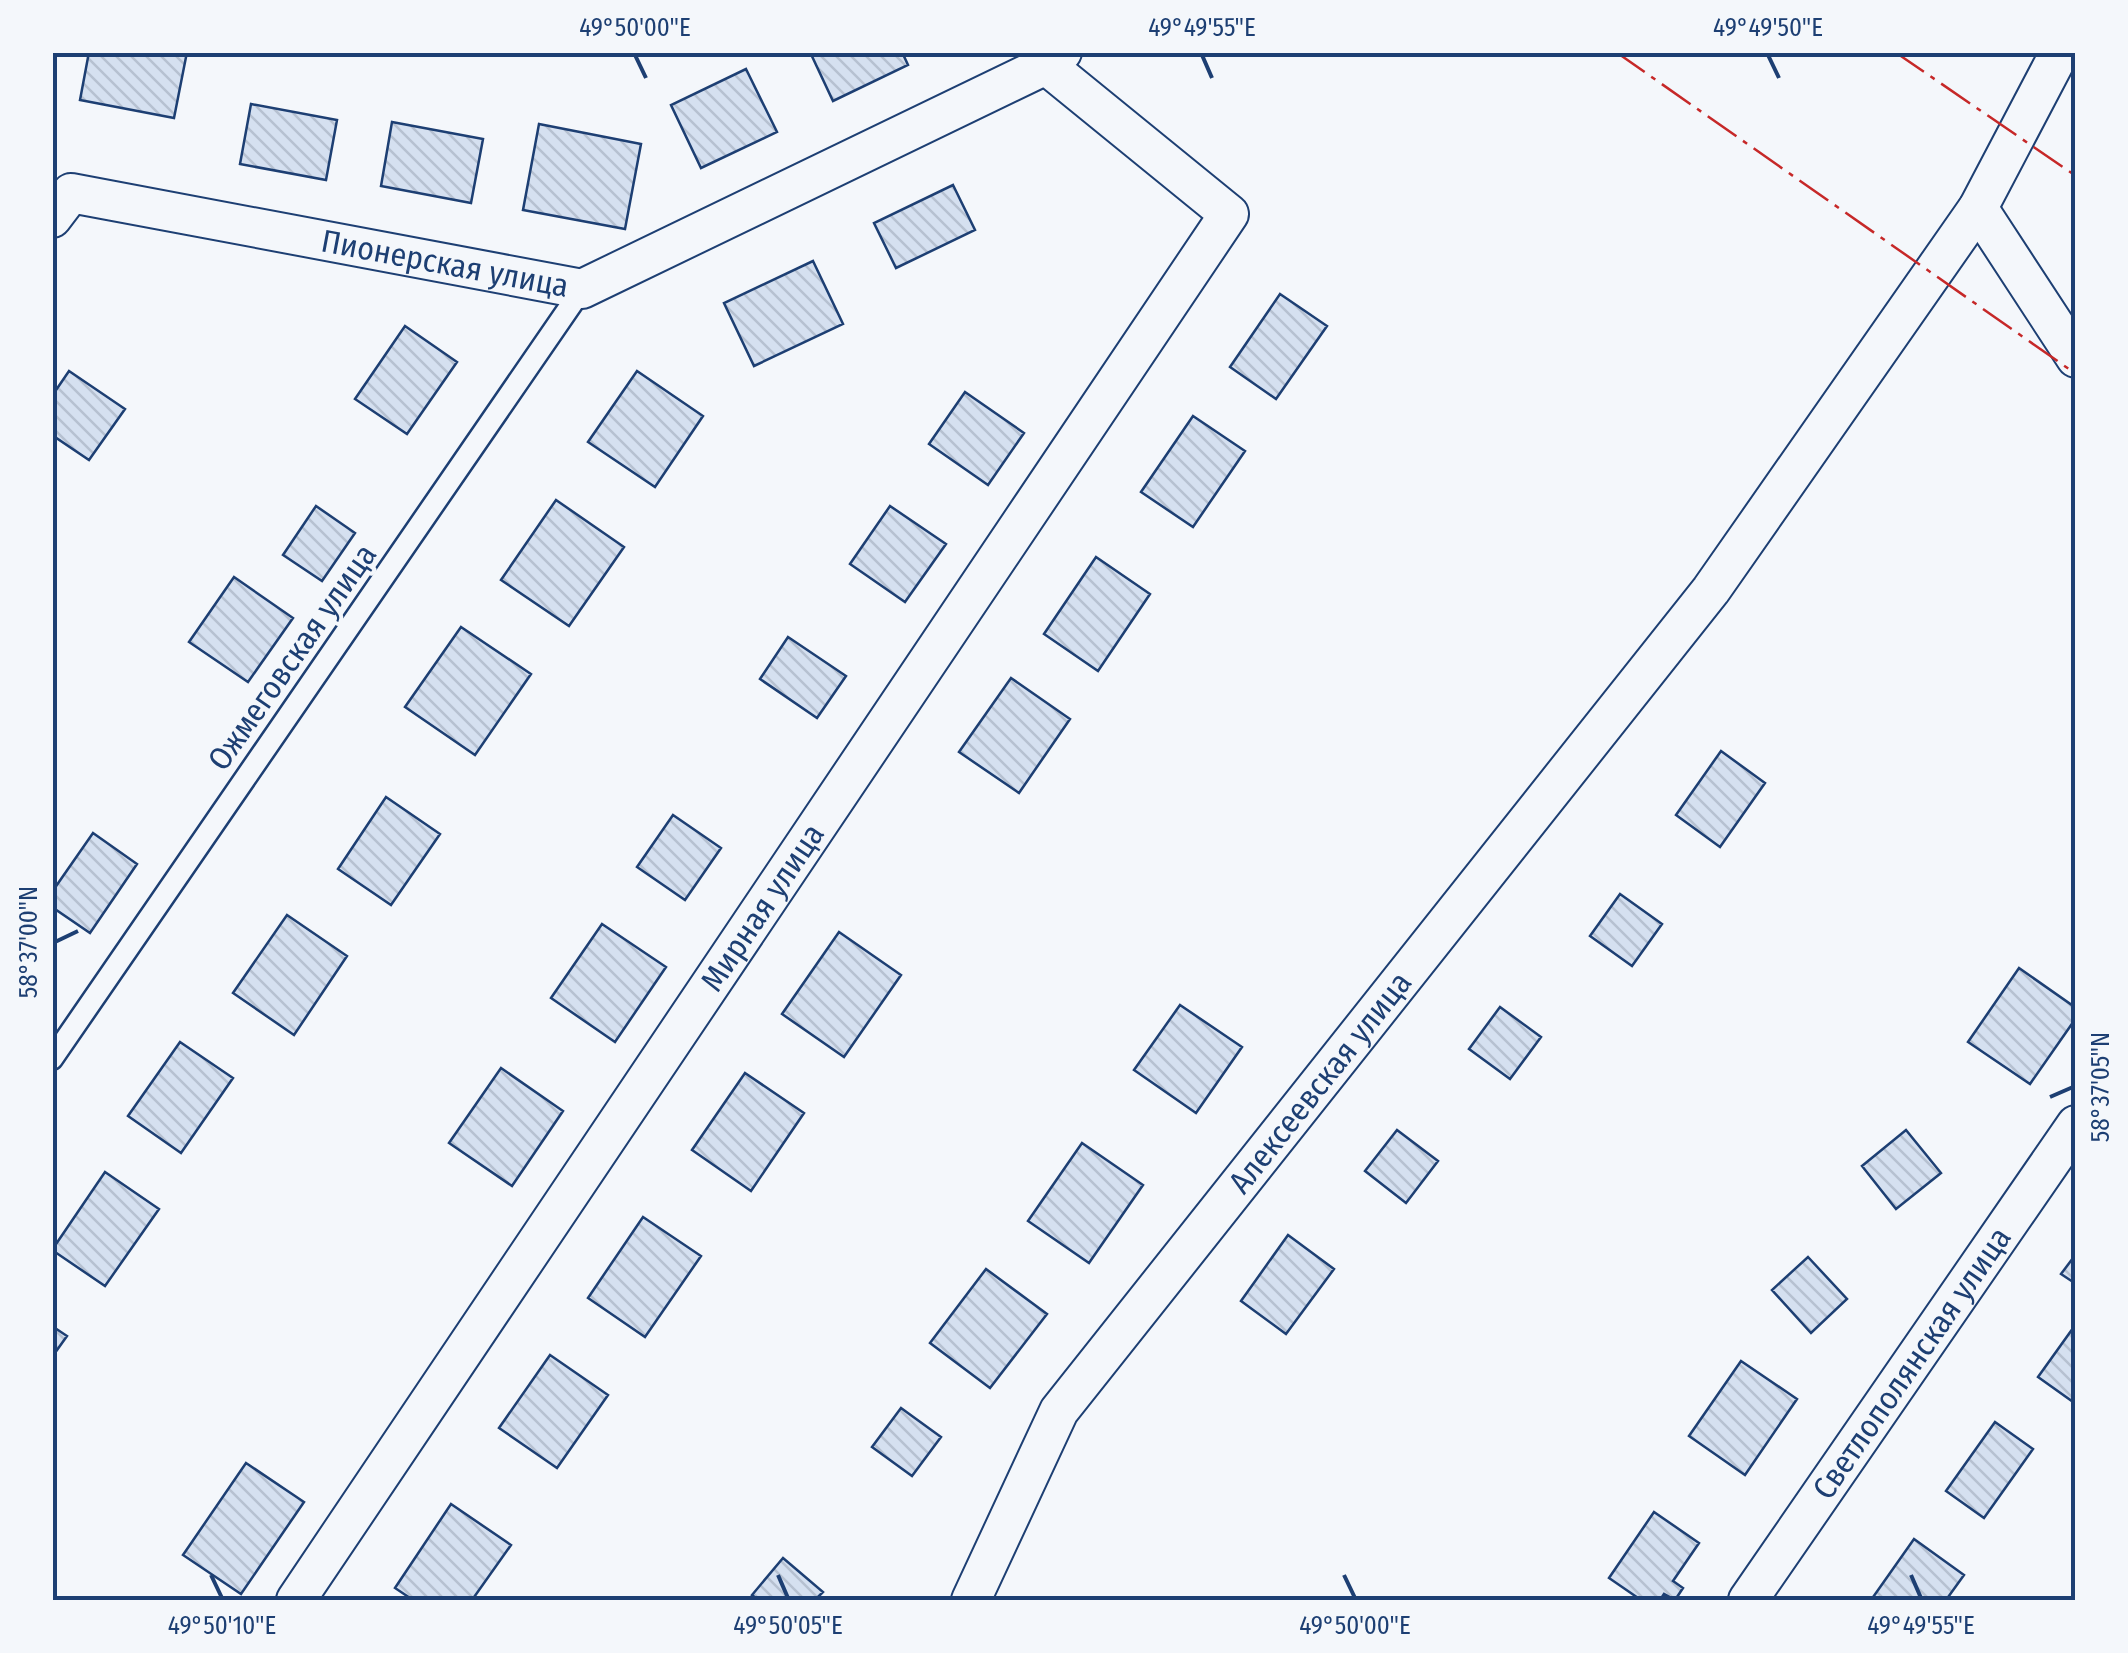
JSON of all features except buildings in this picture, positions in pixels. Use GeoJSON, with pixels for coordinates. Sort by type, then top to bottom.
{"type":"FeatureCollection","features":[{"type":"Feature","properties":{"kind":"street","name":"Алексеевская улица"},"geometry":{"type":"LineString","coordinates":[[971,1600],[1059,1411],[1711,590],[1978,208],[2060,52]]}},
{"type":"Feature","properties":{"kind":"street","name":"Мирная улица"},"geometry":{"type":"LineString","coordinates":[[296,1600],[1230,214],[1054,59]]}},
{"type":"Feature","properties":{"kind":"street","name":"Пионерская улица"},"geometry":{"type":"LineString","coordinates":[[52,218],[70,192],[582,289],[1054,59]]}},
{"type":"Feature","properties":{"kind":"street"},"geometry":{"type":"LineString","coordinates":[[1978,208],[2076,358]]}},
{"type":"Feature","properties":{"kind":"street","name":"Светлополянская улица"},"geometry":{"type":"LineString","coordinates":[[1748,1600],[2076,1125]]}},
{"type":"Feature","properties":{"kind":"lane","name":"Ожмеговская улица"},"geometry":{"type":"LineString","coordinates":[[52,1058],[582,289]]}},
{"type":"Feature","properties":{"kind":"power"},"geometry":{"type":"LineString","coordinates":[[1616,52],[2076,374]]}},
{"type":"Feature","properties":{"kind":"power"},"geometry":{"type":"LineString","coordinates":[[1895,52],[2076,176]]}}]}
